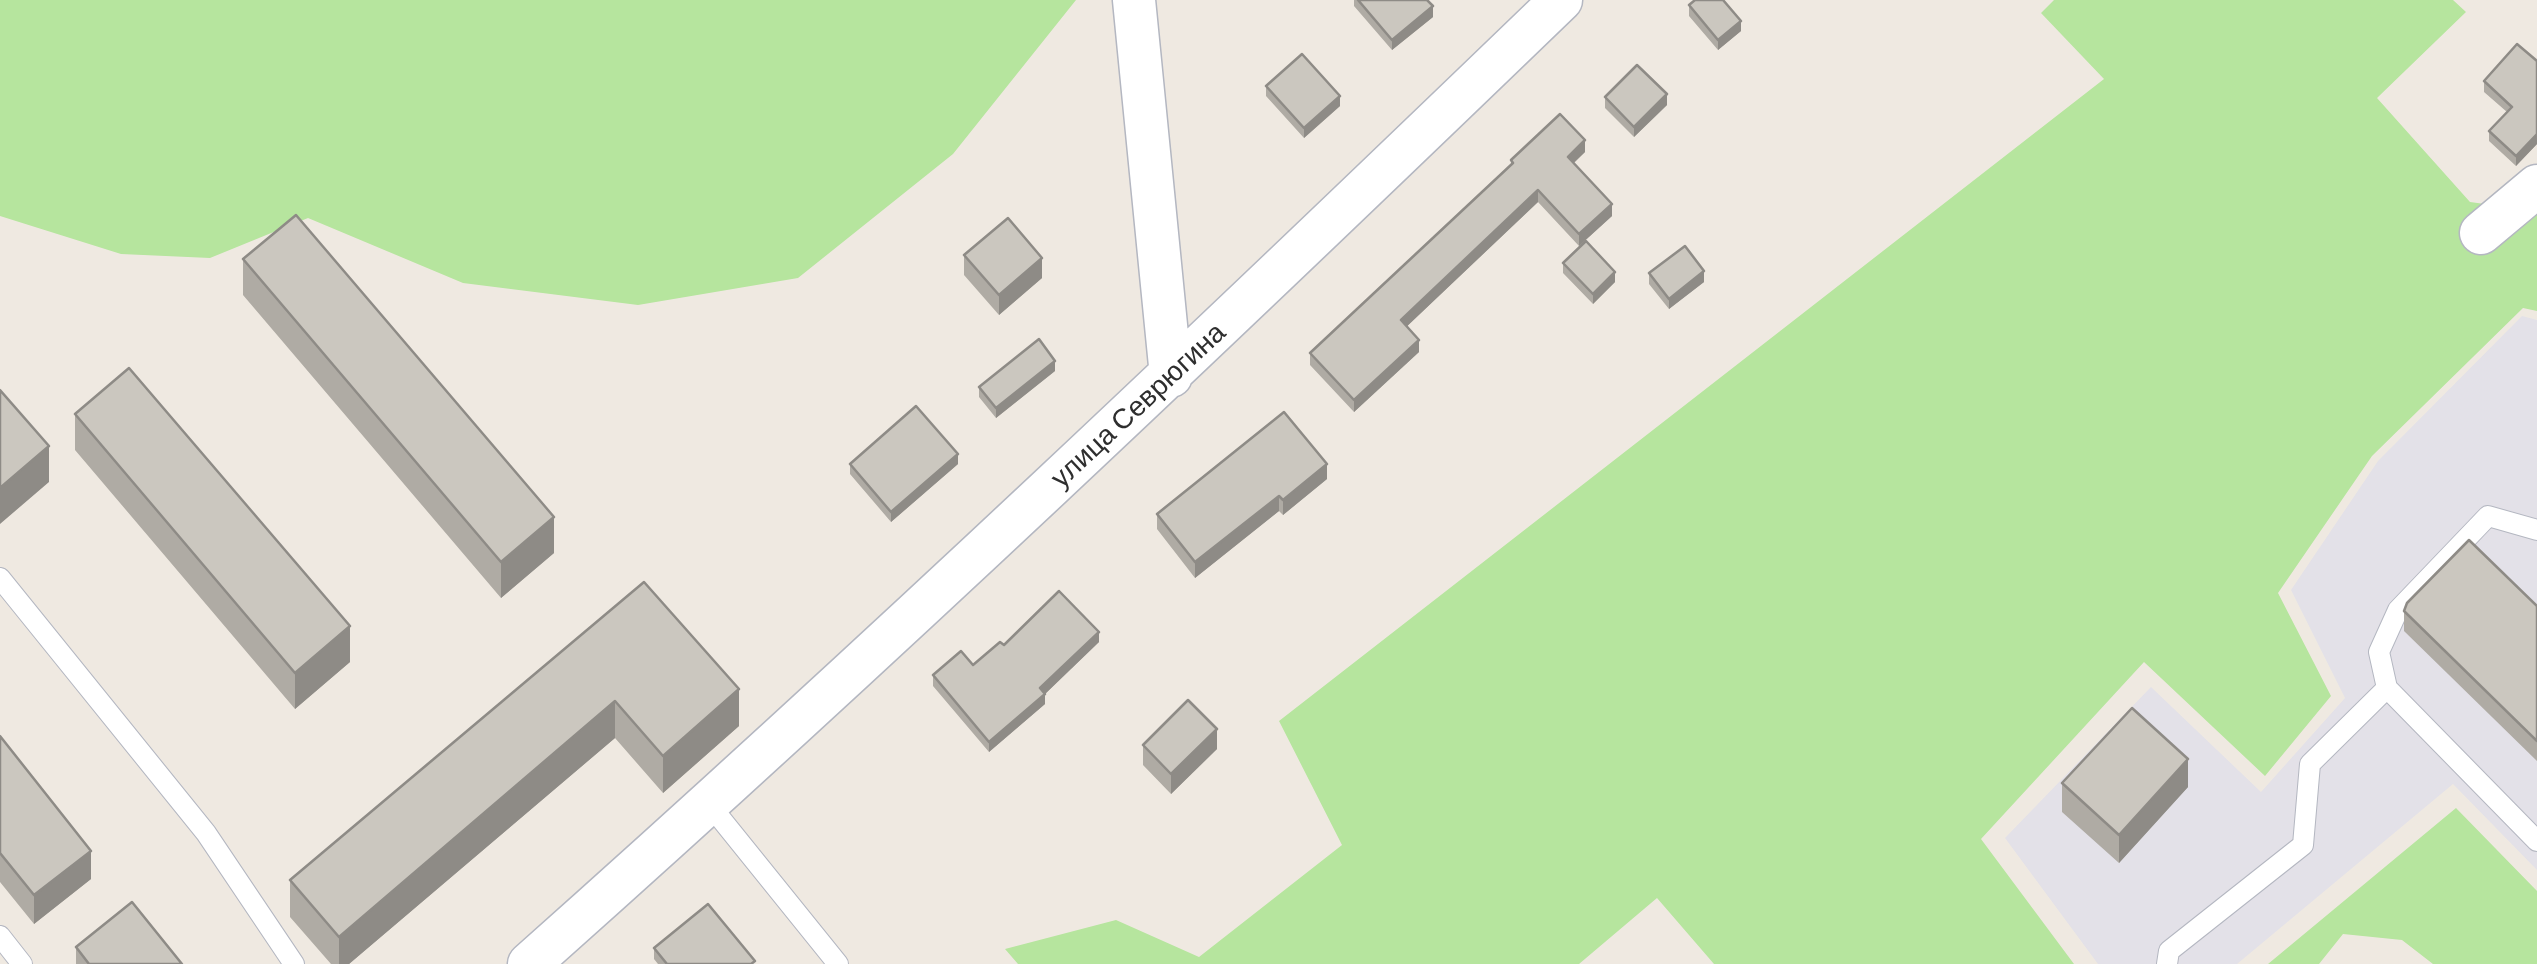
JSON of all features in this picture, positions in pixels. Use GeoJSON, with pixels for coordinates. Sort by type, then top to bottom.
{"type":"FeatureCollection","features":[{"type":"Feature","properties":{"kind":"street"},"geometry":{"type":"LineString","coordinates":[[1134,0],[1171,376]]}},
{"type":"Feature","properties":{"kind":"street","name":"улица Севрюгина"},"geometry":{"type":"LineString","coordinates":[[529,964],[709,804],[1171,376],[1562,0]]}},
{"type":"Feature","properties":{"kind":"street"},"geometry":{"type":"LineString","coordinates":[[2482,233],[2537,186]]}},
{"type":"Feature","properties":{"kind":"lane"},"geometry":{"type":"LineString","coordinates":[[2537,530],[2488,516],[2398,610],[2379,652],[2387,688],[2537,841]]}},
{"type":"Feature","properties":{"kind":"lane"},"geometry":{"type":"LineString","coordinates":[[0,578],[206,833],[294,964]]}},
{"type":"Feature","properties":{"kind":"lane"},"geometry":{"type":"LineString","coordinates":[[2167,964],[2169,951],[2304,845],[2310,764],[2387,688]]}},
{"type":"Feature","properties":{"kind":"lane"},"geometry":{"type":"LineString","coordinates":[[709,804],[838,964]]}},
{"type":"Feature","properties":{"kind":"lane"},"geometry":{"type":"LineString","coordinates":[[0,936],[22,964]]}},
{"type":"Feature","properties":{"kind":"shaded area"},"geometry":{"type":"Polygon","coordinates":[[[2522,316],[2537,320],[2537,870],[2453,784],[2237,964],[2098,964],[2005,838],[2151,687],[2261,792],[2345,698],[2291,590],[2378,461],[2522,316]]]}},
{"type":"Feature","properties":{"kind":"green space"},"geometry":{"type":"Polygon","coordinates":[[[0,0],[1076,0],[953,154],[798,278],[638,305],[463,283],[308,218],[210,258],[121,254],[0,216],[0,0]]]}},
{"type":"Feature","properties":{"kind":"green space"},"geometry":{"type":"Polygon","coordinates":[[[2054,0],[2453,0],[2466,12],[2377,98],[2470,202],[2537,211],[2537,311],[2523,308],[2372,456],[2278,593],[2331,696],[2265,776],[2144,662],[1981,839],[2074,964],[1714,964],[1657,898],[1579,964],[1018,964],[1005,949],[1116,920],[1199,957],[1342,845],[1279,721],[2104,79],[2041,13],[2054,0]]]}},
{"type":"Feature","properties":{"kind":"green space"},"geometry":{"type":"Polygon","coordinates":[[[2456,808],[2537,891],[2537,964],[2433,964],[2402,940],[2343,934],[2319,964],[2268,964],[2456,808]]]}},
{"type":"Feature","properties":{"kind":"building"},"geometry":{"type":"Polygon","coordinates":[[[1358,0],[1427,0],[1433,6],[1392,40],[1358,0]]]}},
{"type":"Feature","properties":{"kind":"building"},"geometry":{"type":"Polygon","coordinates":[[[1695,0],[1723,0],[1741,21],[1718,40],[1689,5],[1695,0]]]}},
{"type":"Feature","properties":{"kind":"building"},"geometry":{"type":"Polygon","coordinates":[[[2517,44],[2537,61],[2537,134],[2516,156],[2489,131],[2512,107],[2484,81],[2517,44]]]}},
{"type":"Feature","properties":{"kind":"building"},"geometry":{"type":"Polygon","coordinates":[[[1302,54],[1340,96],[1304,128],[1266,86],[1302,54]]]}},
{"type":"Feature","properties":{"kind":"building"},"geometry":{"type":"Polygon","coordinates":[[[1637,65],[1667,94],[1634,127],[1605,97],[1637,65]]]}},
{"type":"Feature","properties":{"kind":"building"},"geometry":{"type":"Polygon","coordinates":[[[1560,114],[1585,140],[1568,157],[1612,204],[1579,234],[1538,190],[1401,320],[1419,340],[1354,400],[1310,353],[1560,114]]]}},
{"type":"Feature","properties":{"kind":"building"},"geometry":{"type":"Polygon","coordinates":[[[296,215],[554,517],[501,562],[243,259],[296,215]]]}},
{"type":"Feature","properties":{"kind":"building"},"geometry":{"type":"Polygon","coordinates":[[[1008,218],[1042,258],[999,295],[964,255],[1008,218]]]}},
{"type":"Feature","properties":{"kind":"building"},"geometry":{"type":"Polygon","coordinates":[[[1586,241],[1615,272],[1593,294],[1563,263],[1586,241]]]}},
{"type":"Feature","properties":{"kind":"building"},"geometry":{"type":"Polygon","coordinates":[[[1685,246],[1704,271],[1669,299],[1649,273],[1685,246]]]}},
{"type":"Feature","properties":{"kind":"building"},"geometry":{"type":"Polygon","coordinates":[[[1039,339],[1055,361],[996,408],[979,387],[1039,339]]]}},
{"type":"Feature","properties":{"kind":"building"},"geometry":{"type":"Polygon","coordinates":[[[129,368],[350,626],[295,673],[75,414],[129,368]]]}},
{"type":"Feature","properties":{"kind":"building"},"geometry":{"type":"Polygon","coordinates":[[[0,390],[49,446],[0,488],[0,390]]]}},
{"type":"Feature","properties":{"kind":"building"},"geometry":{"type":"Polygon","coordinates":[[[916,406],[958,454],[891,512],[850,464],[916,406]]]}},
{"type":"Feature","properties":{"kind":"building"},"geometry":{"type":"Polygon","coordinates":[[[1284,412],[1327,464],[1195,562],[1157,514],[1284,412]]]}},
{"type":"Feature","properties":{"kind":"building"},"geometry":{"type":"Polygon","coordinates":[[[2469,540],[2537,606],[2537,741],[2404,611],[2407,603],[2469,540]]]}},
{"type":"Feature","properties":{"kind":"building"},"geometry":{"type":"Polygon","coordinates":[[[644,582],[739,689],[663,756],[615,701],[339,937],[290,880],[644,582]]]}},
{"type":"Feature","properties":{"kind":"building"},"geometry":{"type":"Polygon","coordinates":[[[1059,591],[1099,632],[1040,688],[1045,694],[989,742],[933,675],[961,651],[973,665],[1000,642],[1004,645],[1059,591]]]}},
{"type":"Feature","properties":{"kind":"building"},"geometry":{"type":"Polygon","coordinates":[[[1188,700],[1217,729],[1171,774],[1143,745],[1188,700]]]}},
{"type":"Feature","properties":{"kind":"building"},"geometry":{"type":"Polygon","coordinates":[[[2132,708],[2188,759],[2119,835],[2062,783],[2132,708]]]}},
{"type":"Feature","properties":{"kind":"building"},"geometry":{"type":"Polygon","coordinates":[[[0,736],[91,851],[34,895],[0,853],[0,736]]]}},
{"type":"Feature","properties":{"kind":"building"},"geometry":{"type":"Polygon","coordinates":[[[132,902],[182,964],[89,964],[76,947],[132,902]]]}},
{"type":"Feature","properties":{"kind":"building"},"geometry":{"type":"Polygon","coordinates":[[[708,904],[755,961],[667,964],[654,948],[708,904]]]}}]}
